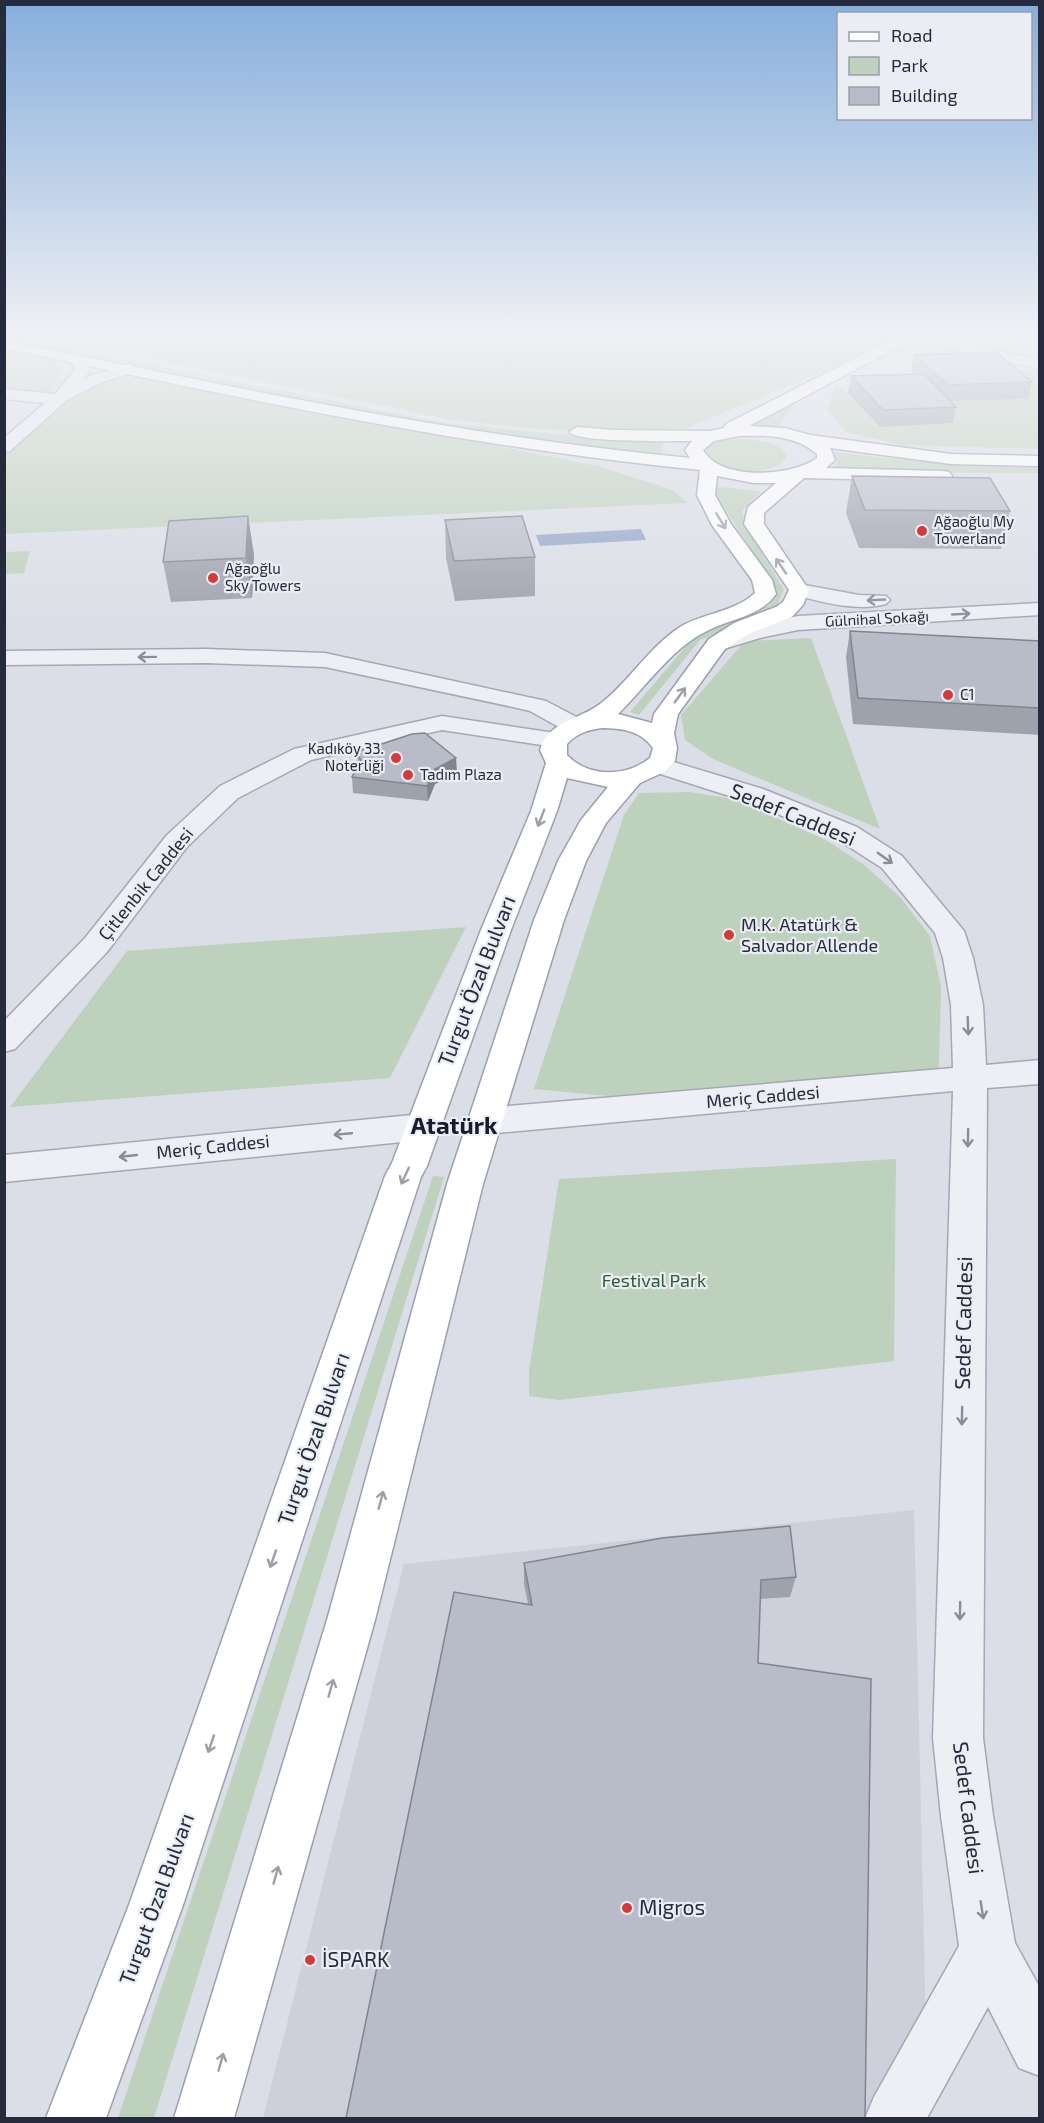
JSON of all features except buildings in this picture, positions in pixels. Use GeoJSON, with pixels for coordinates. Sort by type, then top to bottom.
{"type":"FeatureCollection","features":[{"type":"Feature","properties":{"kind":"main road"},"geometry":{"type":"LineString","coordinates":[[450,432],[618,458],[708,466],[746,477],[801,474],[1040,478]]}},
{"type":"Feature","properties":{"kind":"main road"},"geometry":{"type":"LineString","coordinates":[[574,432],[614,435],[736,432]]}},
{"type":"Feature","properties":{"kind":"main road"},"geometry":{"type":"LineString","coordinates":[[708,466],[695,455],[694,450],[702,440],[721,432]]}},
{"type":"Feature","properties":{"kind":"main road"},"geometry":{"type":"LineString","coordinates":[[204,2118],[351,1620],[465,1184],[549,920],[572,861],[594,820],[651,764],[666,714],[717,645],[742,628],[784,612],[792,605],[799,590],[754,524],[755,511],[801,474],[820,467],[826,460],[825,452],[804,432]]}},
{"type":"Feature","properties":{"kind":"main road"},"geometry":{"type":"LineString","coordinates":[[825,432],[951,459],[1040,461]]}},
{"type":"Feature","properties":{"kind":"main road"},"geometry":{"type":"LineString","coordinates":[[570,738],[616,702],[683,634],[705,623],[747,610],[760,602],[766,594],[762,580],[692,487],[618,458]]}},
{"type":"Feature","properties":{"kind":"main road"},"geometry":{"type":"LineString","coordinates":[[692,487],[708,466]]}},
{"type":"Feature","properties":{"kind":"main road"},"geometry":{"type":"LineString","coordinates":[[570,738],[624,722],[640,727],[653,733],[651,764]]}},
{"type":"Feature","properties":{"kind":"main road"},"geometry":{"type":"LineString","coordinates":[[570,738],[581,775],[599,779],[651,764]]}},
{"type":"Feature","properties":{"kind":"main road","name":"Turgut Özal Bulvarı"},"geometry":{"type":"LineString","coordinates":[[76,2118],[156,1905],[422,1127],[570,738]]}},
{"type":"Feature","properties":{"kind":"street"},"geometry":{"type":"LineString","coordinates":[[4,447],[22,432]]}},
{"type":"Feature","properties":{"kind":"street","name":"Gülnihal Sokağı"},"geometry":{"type":"LineString","coordinates":[[799,590],[859,601],[1040,590]]}},
{"type":"Feature","properties":{"kind":"street","name":"Gülnihal Sokağı"},"geometry":{"type":"LineString","coordinates":[[717,645],[755,632],[798,623],[1040,609]]}},
{"type":"Feature","properties":{"kind":"street"},"geometry":{"type":"LineString","coordinates":[[4,658],[206,656],[325,660],[538,706],[570,738]]}},
{"type":"Feature","properties":{"kind":"street","name":"Çitlenbik Caddesi"},"geometry":{"type":"LineString","coordinates":[[4,1041],[96,945],[177,841],[229,792],[303,754],[442,723],[570,738]]}},
{"type":"Feature","properties":{"kind":"street","name":"Sedef Caddesi"},"geometry":{"type":"LineString","coordinates":[[651,764],[754,795],[847,833],[892,862],[925,899],[949,931],[958,958],[967,1005],[970,1079],[958,1738],[967,1816],[988,1950],[1040,2047]]}},
{"type":"Feature","properties":{"kind":"street","name":"Meriç Caddesi"},"geometry":{"type":"LineString","coordinates":[[486,1121],[1040,1072]]}},
{"type":"Feature","properties":{"kind":"street","name":"Meriç Caddesi"},"geometry":{"type":"LineString","coordinates":[[4,1169],[422,1127]]}},
{"type":"Feature","properties":{"kind":"street"},"geometry":{"type":"LineString","coordinates":[[895,2118],[988,1950]]}},
{"type":"Feature","properties":{"kind":"shaded area","name":"Migros"},"geometry":{"type":"Polygon","coordinates":[[[914,1510],[928,2118],[263,2118],[404,1564],[914,1510]]]}},
{"type":"Feature","properties":{"kind":"green space"},"geometry":{"type":"Polygon","coordinates":[[[30,432],[425,432],[598,466],[673,490],[687,503],[5,534],[4,455],[30,432]]]}},
{"type":"Feature","properties":{"kind":"green space"},"geometry":{"type":"Polygon","coordinates":[[[477,432],[535,432],[664,442],[659,460],[477,432]]]}},
{"type":"Feature","properties":{"kind":"green space"},"geometry":{"type":"Polygon","coordinates":[[[585,432],[639,432],[611,434],[585,432]]]}},
{"type":"Feature","properties":{"kind":"green space"},"geometry":{"type":"Polygon","coordinates":[[[846,432],[1039,432],[1039,449],[902,445],[846,432]]]}},
{"type":"Feature","properties":{"kind":"green space"},"geometry":{"type":"Polygon","coordinates":[[[738,439],[772,444],[787,456],[776,466],[760,471],[750,471],[723,467],[700,455],[705,446],[724,440],[738,439]]]}},
{"type":"Feature","properties":{"kind":"green space"},"geometry":{"type":"Polygon","coordinates":[[[834,452],[962,464],[1039,466],[1039,473],[834,472],[838,463],[834,452]]]}},
{"type":"Feature","properties":{"kind":"green space"},"geometry":{"type":"Polygon","coordinates":[[[710,486],[761,491],[742,511],[745,525],[784,590],[777,605],[764,613],[700,640],[639,715],[630,712],[692,639],[768,606],[776,594],[771,580],[710,486]]]}},
{"type":"Feature","properties":{"kind":"green space"},"geometry":{"type":"Polygon","coordinates":[[[30,551],[24,573],[5,574],[5,552],[30,551]]]}},
{"type":"Feature","properties":{"kind":"green space"},"geometry":{"type":"Polygon","coordinates":[[[811,638],[880,829],[713,759],[685,740],[681,715],[745,641],[811,638]]]}},
{"type":"Feature","properties":{"kind":"green space"},"geometry":{"type":"Polygon","coordinates":[[[690,792],[733,799],[824,839],[863,864],[900,897],[930,936],[941,986],[939,1069],[608,1096],[534,1089],[624,815],[639,793],[690,792]]]}},
{"type":"Feature","properties":{"kind":"green space"},"geometry":{"type":"Polygon","coordinates":[[[466,927],[390,1078],[10,1107],[127,951],[466,927]]]}},
{"type":"Feature","properties":{"kind":"green space","name":"Festival Park"},"geometry":{"type":"Polygon","coordinates":[[[896,1159],[894,1361],[559,1400],[529,1396],[529,1371],[559,1179],[896,1159]]]}},
{"type":"Feature","properties":{"kind":"green space"},"geometry":{"type":"Polygon","coordinates":[[[433,1176],[444,1177],[154,2118],[118,2118],[433,1176]]]}},
{"type":"Feature","properties":{"kind":"water"},"geometry":{"type":"Polygon","coordinates":[[[641,529],[646,540],[540,546],[536,535],[641,529]]]}},
{"type":"Feature","properties":{"kind":"place","name":"Ağaoğlu My Towerland"},"geometry":{"type":"Point","coordinates":[922,531]}},
{"type":"Feature","properties":{"kind":"place","name":"Ağaoğlu Sky Towers"},"geometry":{"type":"Point","coordinates":[213,578]}},
{"type":"Feature","properties":{"kind":"place","name":"C1"},"geometry":{"type":"Point","coordinates":[948,695]}},
{"type":"Feature","properties":{"kind":"place","name":"Kadıköy 33. Noterliği"},"geometry":{"type":"Point","coordinates":[396,758]}},
{"type":"Feature","properties":{"kind":"place","name":"Tadım Plaza"},"geometry":{"type":"Point","coordinates":[408,775]}},
{"type":"Feature","properties":{"kind":"place","name":"M.K. Atatürk & Salvador Allende"},"geometry":{"type":"Point","coordinates":[729,935]}},
{"type":"Feature","properties":{"kind":"place","name":"Migros"},"geometry":{"type":"Point","coordinates":[627,1908]}},
{"type":"Feature","properties":{"kind":"place","name":"İSPARK"},"geometry":{"type":"Point","coordinates":[310,1960]}},
{"type":"Feature","properties":{"kind":"district","name":"Atatürk"},"geometry":{"type":"Point","coordinates":[454,1126]}}]}
